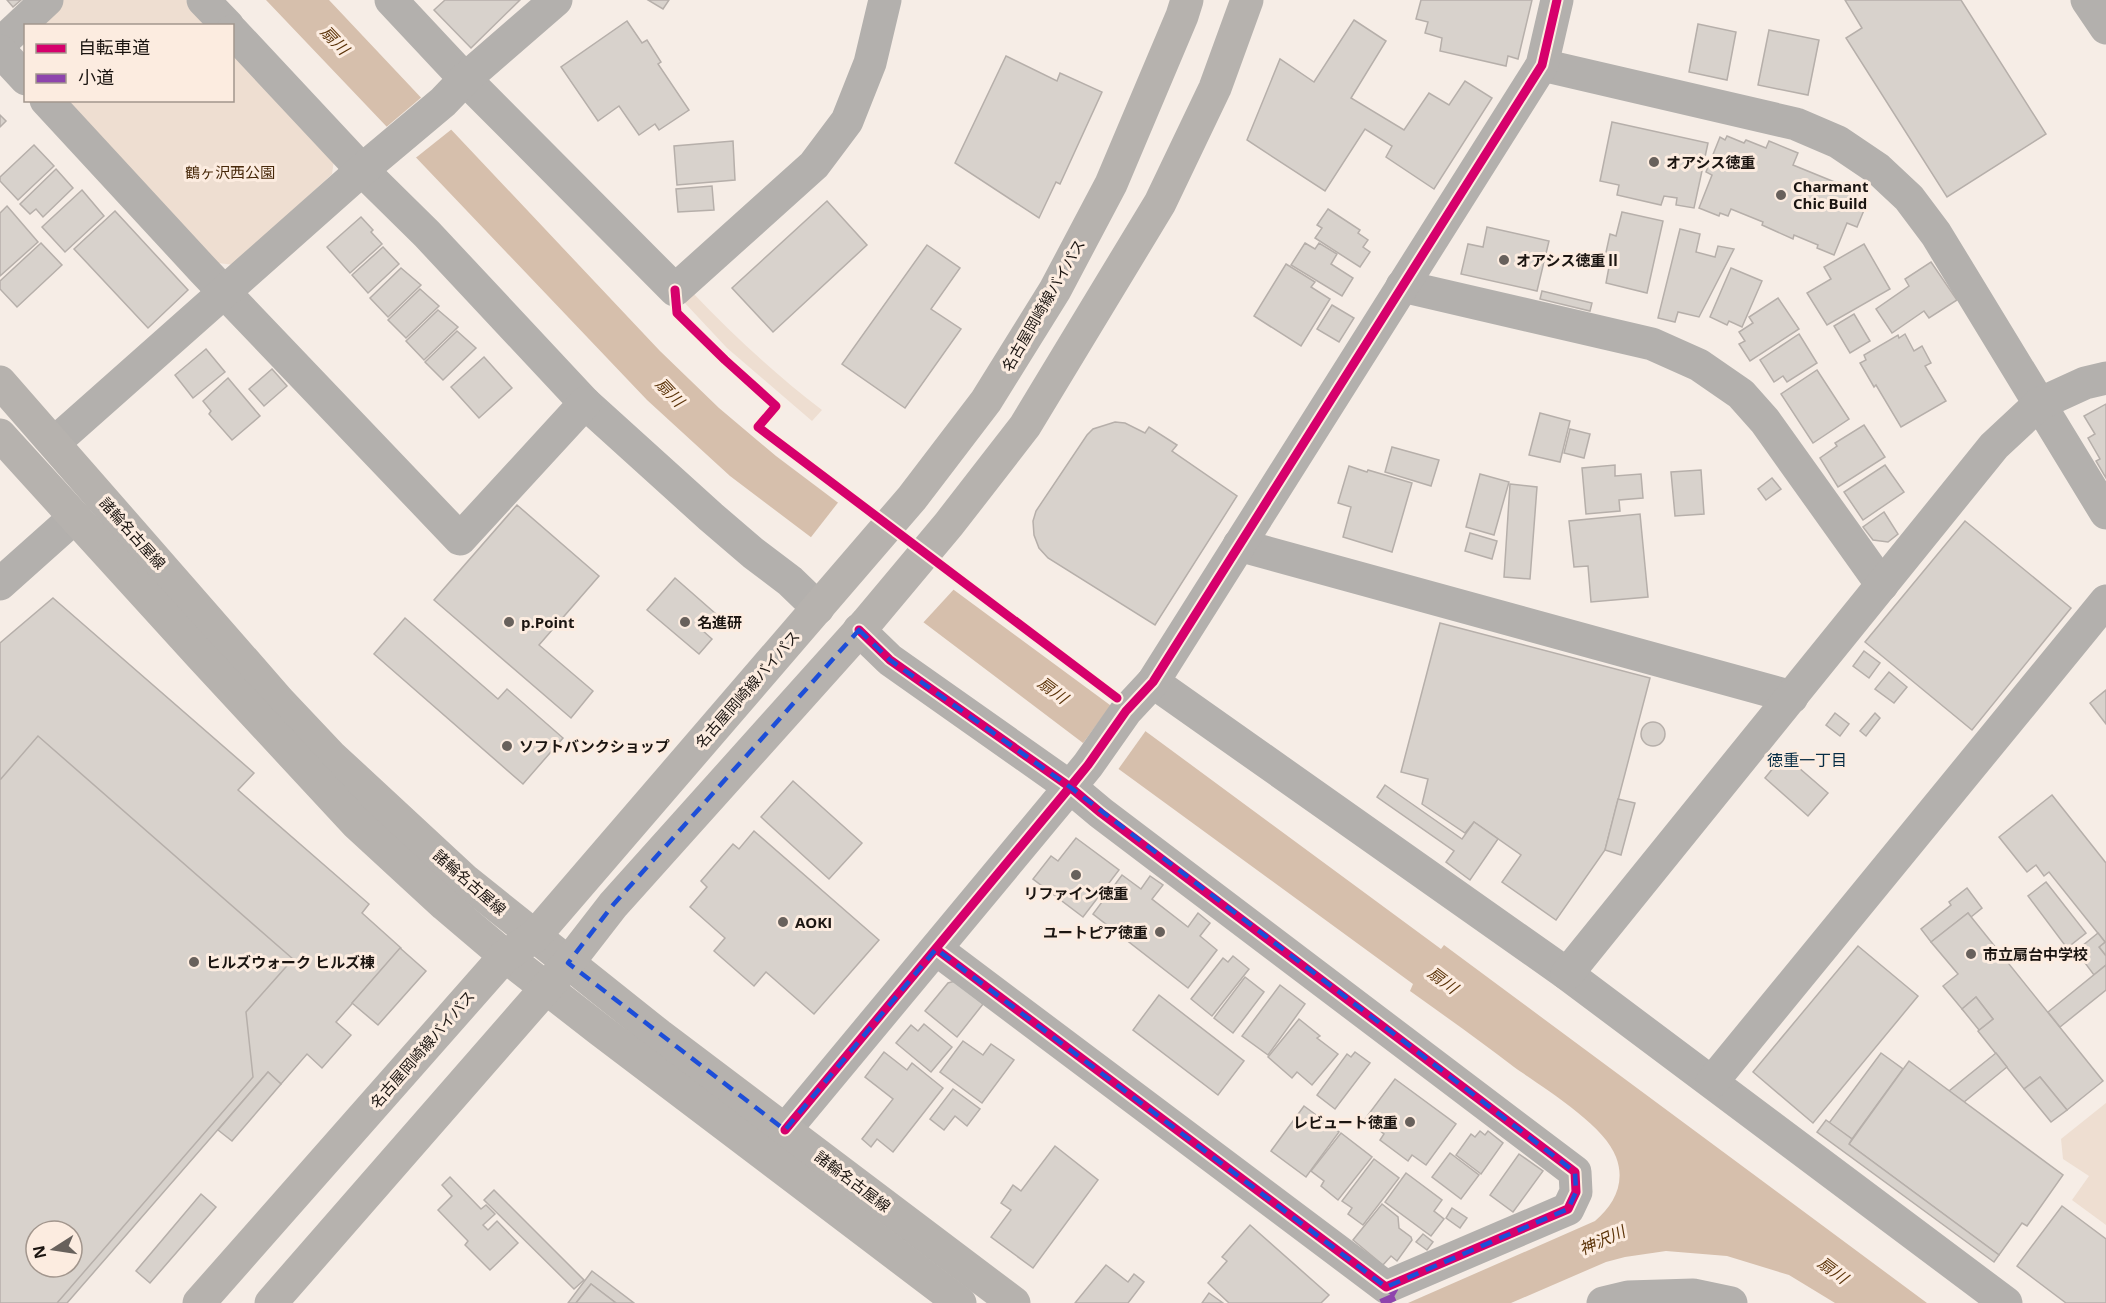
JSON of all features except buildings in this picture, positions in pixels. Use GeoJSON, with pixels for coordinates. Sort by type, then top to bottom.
{"type":"FeatureCollection","features":[{"type":"Feature","properties":{"kind":"main road","name":"名古屋岡崎線バイパス"},"geometry":{"type":"LineString","coordinates":[[199,1303],[505,956],[534,936],[912,498],[986,401],[1055,290],[1111,184],[1182,16],[1186,0]]}},
{"type":"Feature","properties":{"kind":"main road"},"geometry":{"type":"LineString","coordinates":[[271,1303],[568,963],[613,905],[863,626],[949,524],[1026,426],[1161,203],[1215,88],[1247,0]]}},
{"type":"Feature","properties":{"kind":"main road","name":"諸輪名古屋線"},"geometry":{"type":"LineString","coordinates":[[0,382],[279,701],[332,756],[466,881],[659,1035],[1014,1303]]}},
{"type":"Feature","properties":{"kind":"main road"},"geometry":{"type":"LineString","coordinates":[[0,435],[356,823],[444,905],[546,988],[960,1303]]}},
{"type":"Feature","properties":{"kind":"street"},"geometry":{"type":"LineString","coordinates":[[0,44],[47,0]]}},
{"type":"Feature","properties":{"kind":"street"},"geometry":{"type":"LineString","coordinates":[[203,0],[226,24]]}},
{"type":"Feature","properties":{"kind":"street"},"geometry":{"type":"LineString","coordinates":[[391,0],[675,290],[814,165],[847,121],[870,63],[885,0]]}},
{"type":"Feature","properties":{"kind":"street"},"geometry":{"type":"LineString","coordinates":[[54,443],[394,142],[437,108],[465,78],[556,0]]}},
{"type":"Feature","properties":{"kind":"street"},"geometry":{"type":"LineString","coordinates":[[785,1130],[1071,787],[1126,711],[1153,682],[1542,65],[1557,0]]}},
{"type":"Feature","properties":{"kind":"street"},"geometry":{"type":"LineString","coordinates":[[2087,0],[2106,28]]}},
{"type":"Feature","properties":{"kind":"street"},"geometry":{"type":"LineString","coordinates":[[234,32],[585,403],[753,553],[823,602]]}},
{"type":"Feature","properties":{"kind":"street"},"geometry":{"type":"LineString","coordinates":[[0,51],[24,77]]}},
{"type":"Feature","properties":{"kind":"street"},"geometry":{"type":"LineString","coordinates":[[1542,65],[1796,124],[1838,142],[1878,168],[1909,198],[1936,234],[2106,513]]}},
{"type":"Feature","properties":{"kind":"street"},"geometry":{"type":"LineString","coordinates":[[48,102],[224,292],[460,539],[585,403]]}},
{"type":"Feature","properties":{"kind":"street"},"geometry":{"type":"LineString","coordinates":[[1402,286],[1652,344],[1698,365],[1741,394],[1765,421],[1882,585]]}},
{"type":"Feature","properties":{"kind":"street"},"geometry":{"type":"LineString","coordinates":[[1568,974],[1994,446],[2038,404],[2085,383],[2106,378]]}},
{"type":"Feature","properties":{"kind":"street"},"geometry":{"type":"LineString","coordinates":[[0,584],[75,517]]}},
{"type":"Feature","properties":{"kind":"street"},"geometry":{"type":"LineString","coordinates":[[1239,545],[1792,697]]}},
{"type":"Feature","properties":{"kind":"street"},"geometry":{"type":"LineString","coordinates":[[1712,1082],[2106,602]]}},
{"type":"Feature","properties":{"kind":"street"},"geometry":{"type":"LineString","coordinates":[[863,626],[890,660],[1071,787],[1111,820],[1575,1172],[1576,1192],[1568,1209],[1386,1287],[936,949]]}},
{"type":"Feature","properties":{"kind":"street"},"geometry":{"type":"LineString","coordinates":[[1153,682],[1568,974],[2006,1303]]}},
{"type":"Feature","properties":{"kind":"street"},"geometry":{"type":"LineString","coordinates":[[1604,1303],[1628,1297],[1694,1295],[1731,1303]]}},
{"type":"Feature","properties":{"kind":"highlighted area"},"geometry":{"type":"Polygon","coordinates":[[[859,630],[890,660],[1070,787],[1575,1172],[1576,1192],[1568,1209],[1386,1287],[936,949],[785,1130],[568,963],[613,905],[859,630]]]}},
{"type":"Feature","properties":{"kind":"green space"},"geometry":{"type":"Polygon","coordinates":[[[63,0],[186,0],[208,24],[38,24],[63,0]]]}},
{"type":"Feature","properties":{"kind":"green space","name":"鶴ヶ沢西公園"},"geometry":{"type":"Polygon","coordinates":[[[234,52],[334,160],[332,174],[234,265],[218,263],[66,102],[234,102],[234,52]]]}},
{"type":"Feature","properties":{"kind":"green space"},"geometry":{"type":"Polygon","coordinates":[[[692,292],[755,354],[822,410],[812,421],[727,348],[683,301],[692,292]]]}},
{"type":"Feature","properties":{"kind":"green space"},"geometry":{"type":"Polygon","coordinates":[[[2106,1103],[2106,1225],[2072,1200],[2089,1176],[2063,1159],[2061,1139],[2106,1103]]]}},
{"type":"Feature","properties":{"kind":"water"},"geometry":{"type":"Polygon","coordinates":[[[266,0],[329,0],[660,351],[719,408],[776,456],[1441,949],[1444,945],[1927,1303],[1835,1303],[1789,1275],[1727,1256],[1666,1251],[1606,1262],[1511,1303],[1408,1303],[1595,1221],[1613,1201],[1619,1184],[1619,1167],[1610,1145],[1586,1120],[1556,1096],[1410,991],[1413,984],[1083,743],[730,476],[647,400],[266,0]]]}},
{"type":"Feature","properties":{"kind":"pier"},"geometry":{"type":"Polygon","coordinates":[[[423,96],[452,129],[413,160],[384,129],[423,96]]]}},
{"type":"Feature","properties":{"kind":"pier"},"geometry":{"type":"Polygon","coordinates":[[[840,500],[956,587],[921,625],[808,541],[840,500]]]}},
{"type":"Feature","properties":{"kind":"pier"},"geometry":{"type":"Polygon","coordinates":[[[1111,705],[1147,729],[1117,771],[1081,746],[1111,705]]]}},
{"type":"Feature","properties":{"kind":"marked path"},"geometry":{"type":"LineString","coordinates":[[1381,1303],[1399,1295],[1386,1287]]}},
{"type":"Feature","properties":{"kind":"cycle path"},"geometry":{"type":"LineString","coordinates":[[785,1130],[1070,787],[1126,711],[1153,682],[1542,65],[1557,0]]}},
{"type":"Feature","properties":{"kind":"cycle path"},"geometry":{"type":"LineString","coordinates":[[675,290],[677,313],[776,406],[758,427],[1117,698]]}},
{"type":"Feature","properties":{"kind":"cycle path"},"geometry":{"type":"LineString","coordinates":[[859,630],[890,660],[1070,787],[1101,813],[1575,1172],[1576,1192],[1568,1209],[1386,1287],[936,949]]}},
{"type":"Feature","properties":{"kind":"place","name":"オアシス徳重"},"geometry":{"type":"Point","coordinates":[1654,162]}},
{"type":"Feature","properties":{"kind":"place","name":"Charmant Chic Build"},"geometry":{"type":"Point","coordinates":[1781,195]}},
{"type":"Feature","properties":{"kind":"place","name":"オアシス徳重Ⅱ"},"geometry":{"type":"Point","coordinates":[1504,260]}},
{"type":"Feature","properties":{"kind":"place","name":"p.Point"},"geometry":{"type":"Point","coordinates":[509,622]}},
{"type":"Feature","properties":{"kind":"place","name":"名進研"},"geometry":{"type":"Point","coordinates":[685,622]}},
{"type":"Feature","properties":{"kind":"place","name":"ソフトバンクショップ"},"geometry":{"type":"Point","coordinates":[507,746]}},
{"type":"Feature","properties":{"kind":"place","name":"リファイン徳重"},"geometry":{"type":"Point","coordinates":[1076,875]}},
{"type":"Feature","properties":{"kind":"place","name":"AOKI"},"geometry":{"type":"Point","coordinates":[783,922]}},
{"type":"Feature","properties":{"kind":"place","name":"ユートピア徳重"},"geometry":{"type":"Point","coordinates":[1160,932]}},
{"type":"Feature","properties":{"kind":"place","name":"市立扇台中学校"},"geometry":{"type":"Point","coordinates":[1971,954]}},
{"type":"Feature","properties":{"kind":"place","name":"ヒルズウォーク ヒルズ棟"},"geometry":{"type":"Point","coordinates":[194,962]}},
{"type":"Feature","properties":{"kind":"place","name":"レビュート徳重"},"geometry":{"type":"Point","coordinates":[1410,1122]}},
{"type":"Feature","properties":{"kind":"district","name":"徳重一丁目"},"geometry":{"type":"Point","coordinates":[1807,760]}},
{"type":"Feature","properties":{"kind":"water label","name":"扇川"},"geometry":{"type":"Point","coordinates":[335,40]}},
{"type":"Feature","properties":{"kind":"water label","name":"扇川"},"geometry":{"type":"Point","coordinates":[670,392]}},
{"type":"Feature","properties":{"kind":"water label","name":"扇川"},"geometry":{"type":"Point","coordinates":[1053,690]}},
{"type":"Feature","properties":{"kind":"water label","name":"扇川"},"geometry":{"type":"Point","coordinates":[1443,980]}},
{"type":"Feature","properties":{"kind":"water label","name":"神沢川"},"geometry":{"type":"Point","coordinates":[1602,1240]}},
{"type":"Feature","properties":{"kind":"water label","name":"扇川"},"geometry":{"type":"Point","coordinates":[1833,1270]}}]}
